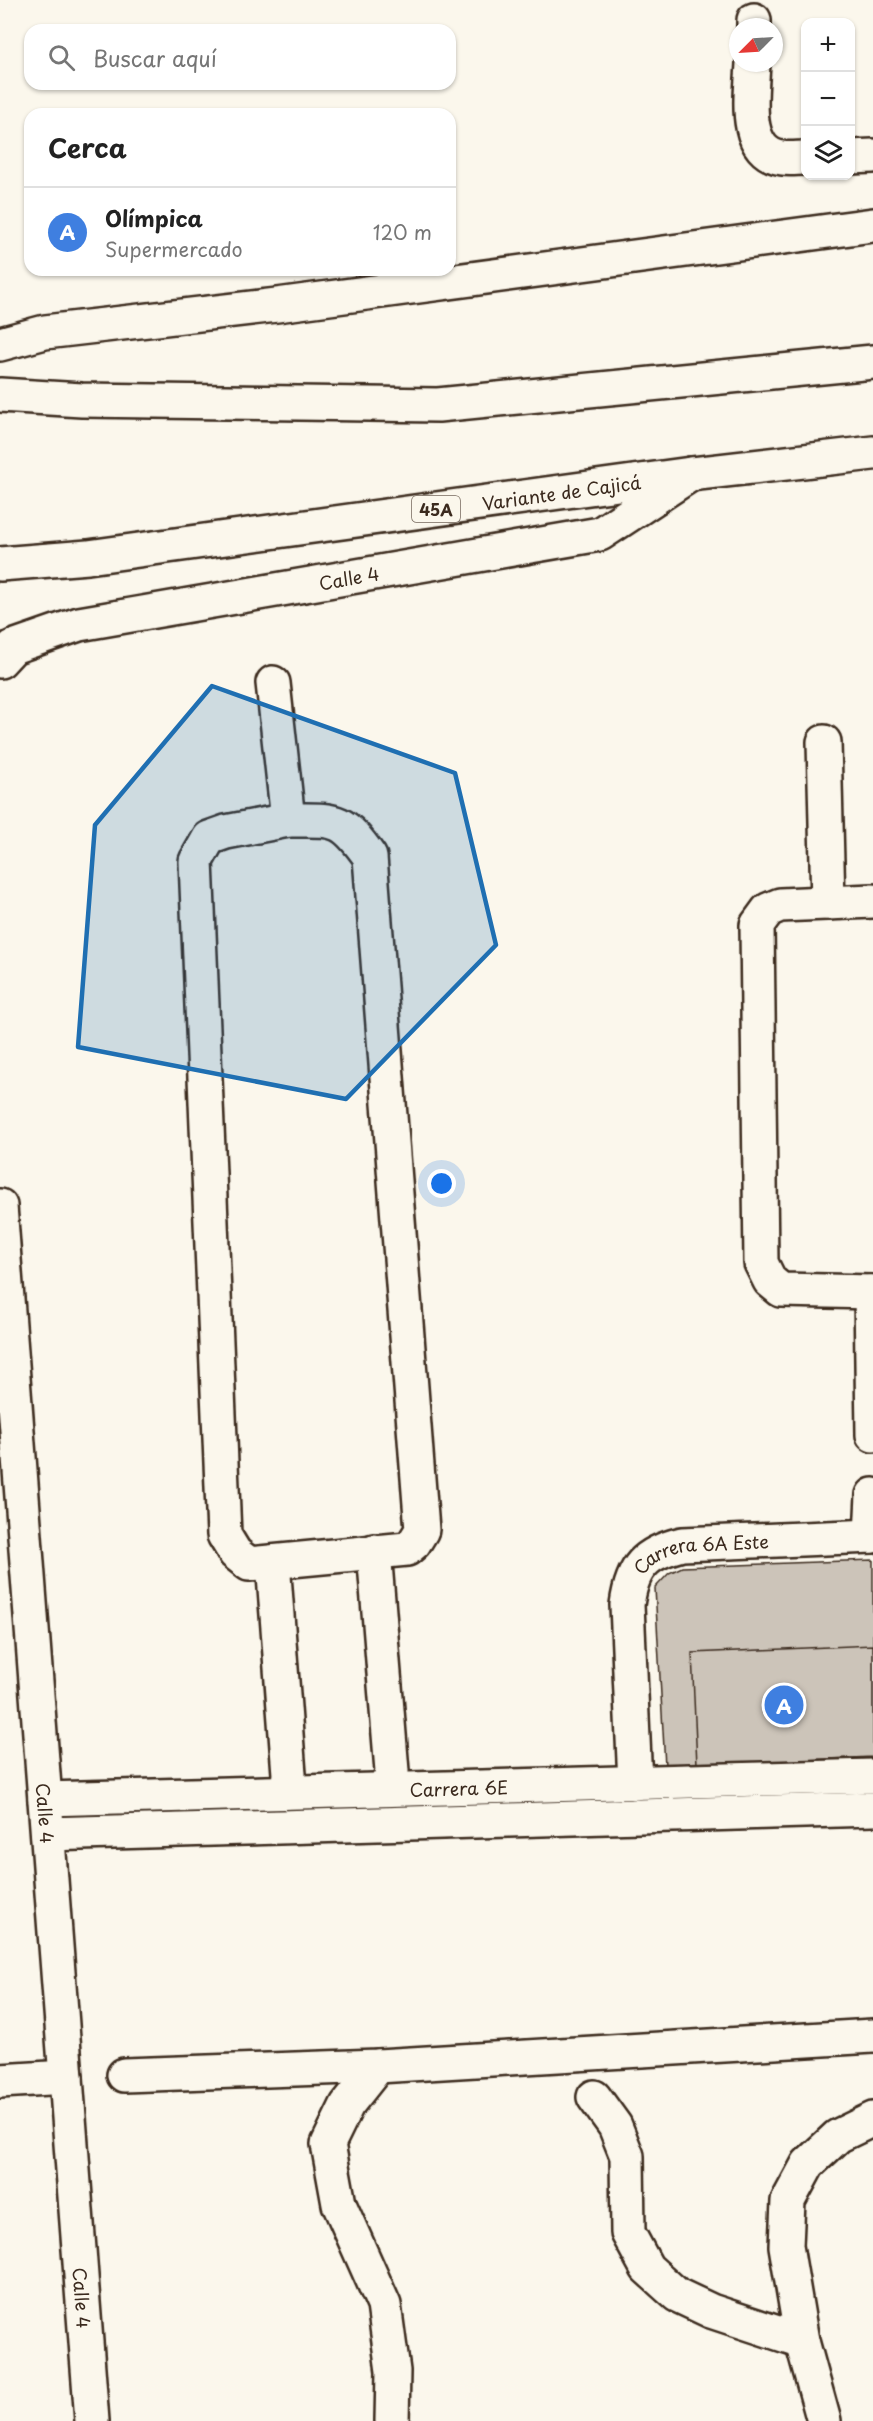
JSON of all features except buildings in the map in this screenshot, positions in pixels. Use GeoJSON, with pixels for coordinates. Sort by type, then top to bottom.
{"type":"FeatureCollection","features":[{"type":"Feature","properties":{"kind":"main road"},"geometry":{"type":"LineString","coordinates":[[753,72],[751,124],[760,147],[780,158],[801,158]]}},
{"type":"Feature","properties":{"kind":"main road"},"geometry":{"type":"LineString","coordinates":[[855,157],[873,156]]}},
{"type":"Feature","properties":{"kind":"main road"},"geometry":{"type":"LineString","coordinates":[[0,344],[45,332],[288,303],[873,225]]}},
{"type":"Feature","properties":{"kind":"main road"},"geometry":{"type":"LineString","coordinates":[[0,395],[82,400],[438,405],[869,358]]}},
{"type":"Feature","properties":{"kind":"main road"},"geometry":{"type":"LineString","coordinates":[[0,414],[82,400]]}},
{"type":"Feature","properties":{"kind":"main road","name":"Variante de Cajicá"},"geometry":{"type":"LineString","coordinates":[[0,564],[88,557],[691,474],[873,453]]}},
{"type":"Feature","properties":{"kind":"main road","name":"Calle 4"},"geometry":{"type":"LineString","coordinates":[[0,661],[13,647],[79,624],[600,534],[691,474]]}},
{"type":"Feature","properties":{"kind":"main road"},"geometry":{"type":"LineString","coordinates":[[0,549],[88,557]]}},
{"type":"Feature","properties":{"kind":"main road"},"geometry":{"type":"LineString","coordinates":[[273,683],[288,820]]}},
{"type":"Feature","properties":{"kind":"main road"},"geometry":{"type":"LineString","coordinates":[[824,742],[828,903]]}},
{"type":"Feature","properties":{"kind":"main road"},"geometry":{"type":"LineString","coordinates":[[288,820],[331,820],[351,831],[370,857],[422,1530],[407,1549],[249,1564],[235,1553],[224,1536],[196,861],[209,838],[226,832],[288,820]]}},
{"type":"Feature","properties":{"kind":"main road"},"geometry":{"type":"LineString","coordinates":[[873,901],[780,905],[768,910],[757,925],[761,1263],[770,1281],[781,1290],[872,1292],[873,1435]]}},
{"type":"Feature","properties":{"kind":"main road","name":"Calle 4"},"geometry":{"type":"LineString","coordinates":[[0,1206],[8,1399],[48,1834],[92,2421]]}},
{"type":"Feature","properties":{"kind":"main road"},"geometry":{"type":"LineString","coordinates":[[872,1536],[873,1495]]}},
{"type":"Feature","properties":{"kind":"main road","name":"Carrera 6A Este"},"geometry":{"type":"LineString","coordinates":[[635,1783],[627,1605],[630,1583],[642,1562],[660,1550],[682,1545],[872,1536]]}},
{"type":"Feature","properties":{"kind":"main road"},"geometry":{"type":"LineString","coordinates":[[374,1551],[392,1771],[388,1789]]}},
{"type":"Feature","properties":{"kind":"main road"},"geometry":{"type":"LineString","coordinates":[[273,1562],[289,1774],[287,1792]]}},
{"type":"Feature","properties":{"kind":"main road","name":"Carrera 6E"},"geometry":{"type":"LineString","coordinates":[[45,1799],[873,1776]]}},
{"type":"Feature","properties":{"kind":"main road","name":"Carrera 6E"},"geometry":{"type":"LineString","coordinates":[[48,1834],[873,1809]]}},
{"type":"Feature","properties":{"kind":"main road"},"geometry":{"type":"LineString","coordinates":[[124,2075],[378,2066],[873,2036]]}},
{"type":"Feature","properties":{"kind":"main road"},"geometry":{"type":"LineString","coordinates":[[378,2066],[348,2105],[328,2144],[339,2204],[384,2305],[393,2372],[392,2421]]}},
{"type":"Feature","properties":{"kind":"main road"},"geometry":{"type":"LineString","coordinates":[[0,2081],[66,2077]]}},
{"type":"Feature","properties":{"kind":"main road"},"geometry":{"type":"LineString","coordinates":[[594,2097],[615,2126],[627,2156],[628,2233],[647,2268],[677,2295],[711,2311],[802,2341]]}},
{"type":"Feature","properties":{"kind":"main road"},"geometry":{"type":"LineString","coordinates":[[824,2421],[802,2341],[786,2246],[788,2201],[808,2164],[838,2136],[873,2119]]}},
{"type":"Feature","properties":{"kind":"highlighted area"},"geometry":{"type":"Polygon","coordinates":[[[212,686],[455,773],[496,945],[346,1099],[78,1047],[95,825],[212,686]]]}},
{"type":"Feature","properties":{"kind":"place","name":"Olímpica"},"geometry":{"type":"Point","coordinates":[784,1705]}}]}
